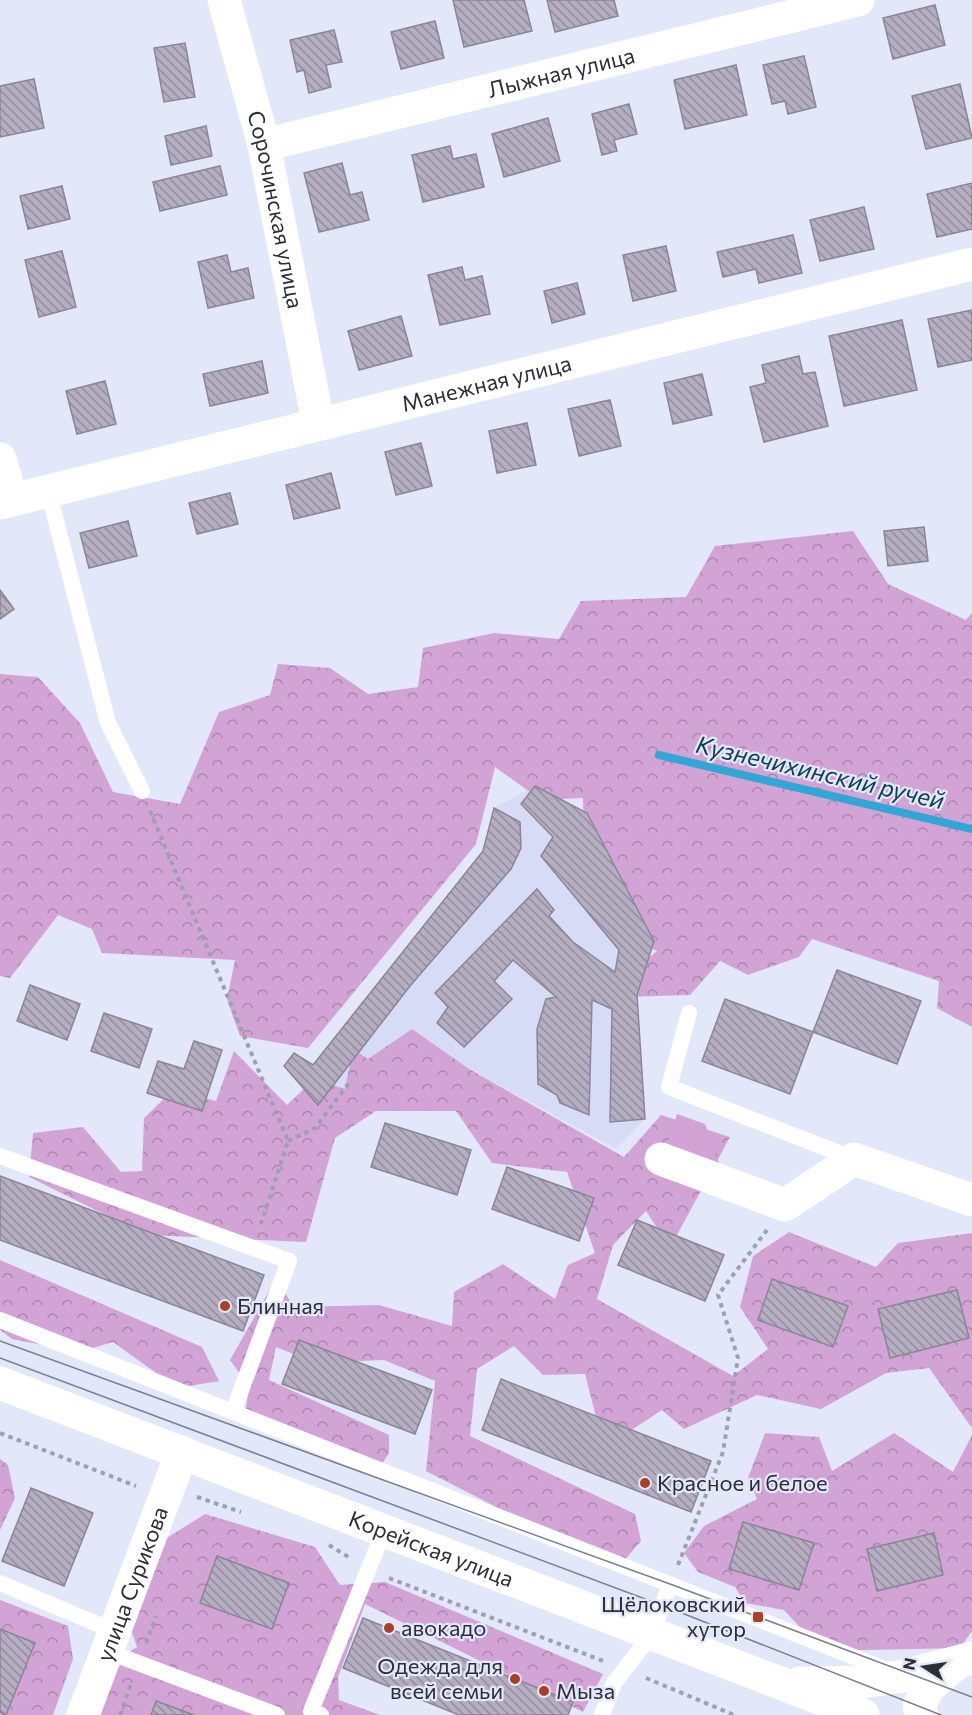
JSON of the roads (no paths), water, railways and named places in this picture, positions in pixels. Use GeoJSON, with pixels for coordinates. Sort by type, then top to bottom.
{"type":"FeatureCollection","features":[{"type":"Feature","properties":{"kind":"street","name":"Сорочинская улица"},"geometry":{"type":"LineString","coordinates":[[224,0],[264,145],[318,422]]}},
{"type":"Feature","properties":{"kind":"street","name":"Лыжная улица"},"geometry":{"type":"LineString","coordinates":[[264,145],[858,0]]}},
{"type":"Feature","properties":{"kind":"street","name":"Манежная улица"},"geometry":{"type":"LineString","coordinates":[[6,500],[972,264]]}},
{"type":"Feature","properties":{"kind":"street"},"geometry":{"type":"LineString","coordinates":[[0,459],[6,500]]}},
{"type":"Feature","properties":{"kind":"street"},"geometry":{"type":"LineString","coordinates":[[661,1160],[785,1205],[854,1159],[972,1200]]}},
{"type":"Feature","properties":{"kind":"street","name":"Корейская улица"},"geometry":{"type":"LineString","coordinates":[[0,1383],[863,1715]]}},
{"type":"Feature","properties":{"kind":"street","name":"улица Сурикова"},"geometry":{"type":"LineString","coordinates":[[82,1715],[182,1452]]}},
{"type":"Feature","properties":{"kind":"street"},"geometry":{"type":"LineString","coordinates":[[783,1683],[862,1682],[904,1676],[965,1660]]}},
{"type":"Feature","properties":{"kind":"street"},"geometry":{"type":"LineString","coordinates":[[922,1715],[920,1706],[928,1688],[965,1660]]}},
{"type":"Feature","properties":{"kind":"lane"},"geometry":{"type":"LineString","coordinates":[[48,490],[108,723],[142,791]]}},
{"type":"Feature","properties":{"kind":"lane"},"geometry":{"type":"LineString","coordinates":[[689,1014],[669,1087],[854,1159]]}},
{"type":"Feature","properties":{"kind":"lane"},"geometry":{"type":"LineString","coordinates":[[0,1156],[289,1261],[233,1412]]}},
{"type":"Feature","properties":{"kind":"lane"},"geometry":{"type":"LineString","coordinates":[[0,1320],[904,1676]]}},
{"type":"Feature","properties":{"kind":"lane"},"geometry":{"type":"LineString","coordinates":[[321,1715],[311,1711],[384,1531]]}},
{"type":"Feature","properties":{"kind":"lane"},"geometry":{"type":"LineString","coordinates":[[0,1583],[110,1641],[277,1715]]}},
{"type":"Feature","properties":{"kind":"lane"},"geometry":{"type":"LineString","coordinates":[[602,1715],[614,1683],[652,1634],[670,1584]]}},
{"type":"Feature","properties":{"kind":"waterway","name":"Кузнечихинский ручей"},"geometry":{"type":"LineString","coordinates":[[659,755],[972,829]]}},
{"type":"Feature","properties":{"kind":"tram line"},"geometry":{"type":"LineString","coordinates":[[0,1341],[670,1584],[972,1697]]}},
{"type":"Feature","properties":{"kind":"tram line"},"geometry":{"type":"LineString","coordinates":[[0,1358],[664,1606],[941,1715]]}},
{"type":"Feature","properties":{"kind":"place","name":"Блинная"},"geometry":{"type":"Point","coordinates":[225,1306]}},
{"type":"Feature","properties":{"kind":"place","name":"Красное и белое"},"geometry":{"type":"Point","coordinates":[645,1483]}},
{"type":"Feature","properties":{"kind":"place","name":"Щёлоковский хутор"},"geometry":{"type":"Point","coordinates":[758,1617]}},
{"type":"Feature","properties":{"kind":"place","name":"авокадо"},"geometry":{"type":"Point","coordinates":[389,1628]}},
{"type":"Feature","properties":{"kind":"place","name":"Одежда для всей семьи"},"geometry":{"type":"Point","coordinates":[515,1679]}},
{"type":"Feature","properties":{"kind":"place","name":"Мыза"},"geometry":{"type":"Point","coordinates":[544,1691]}}]}
